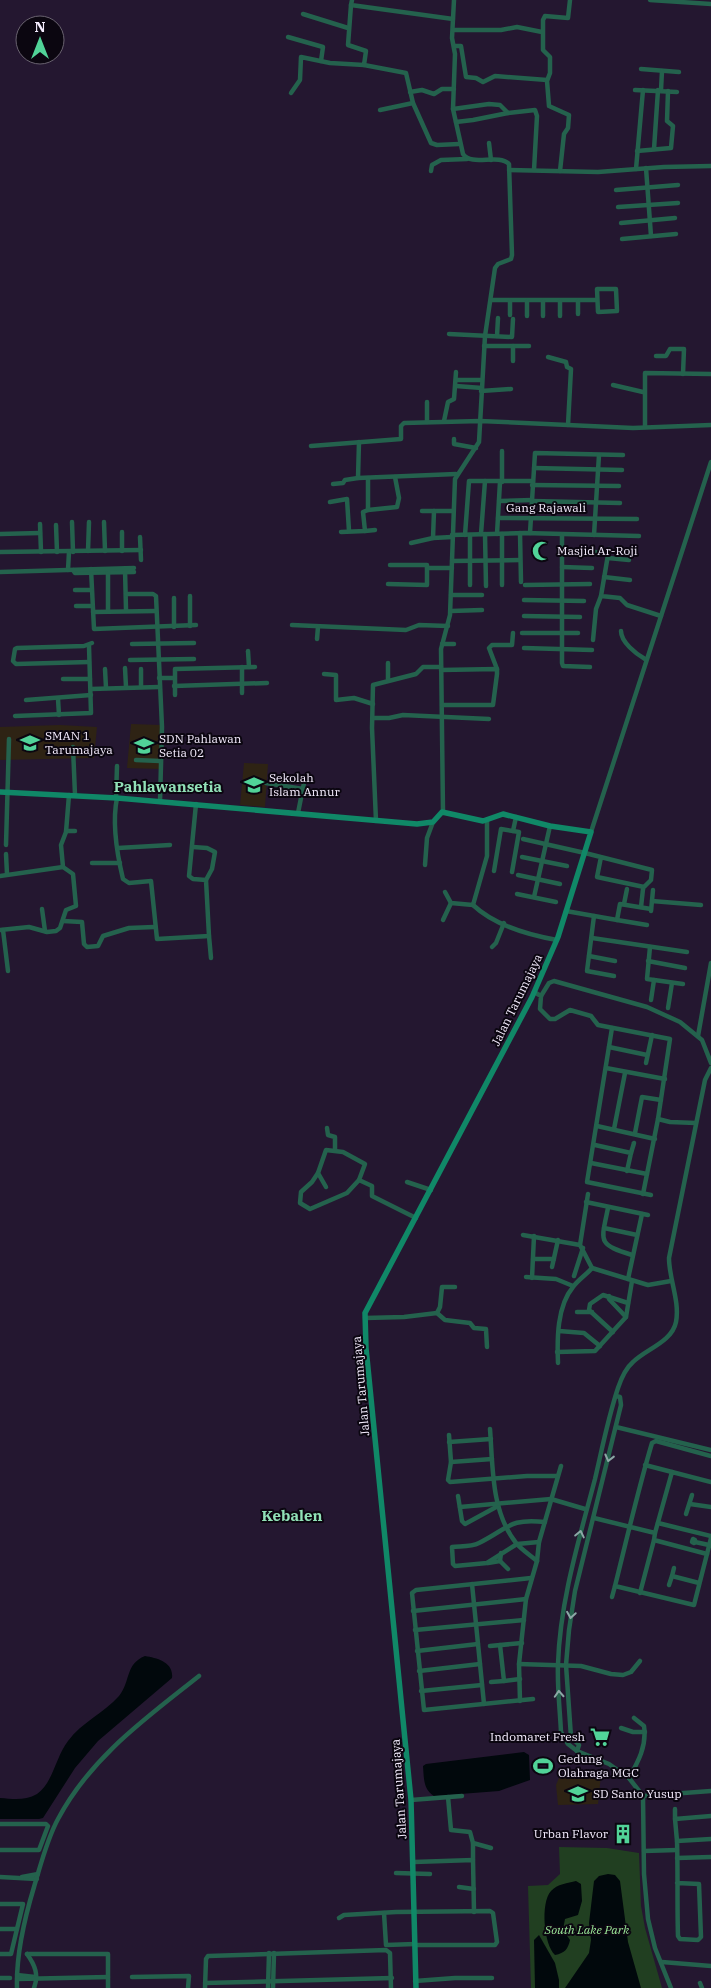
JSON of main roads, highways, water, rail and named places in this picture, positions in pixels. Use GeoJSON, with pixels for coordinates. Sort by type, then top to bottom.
{"type":"FeatureCollection","features":[{"type":"Feature","properties":{"kind":"place","name":"Masjid Ar-Roji"},"geometry":{"type":"Point","coordinates":[542,551]}},
{"type":"Feature","properties":{"kind":"place","name":"SMAN 1 Tarumajaya"},"geometry":{"type":"Point","coordinates":[30,743]}},
{"type":"Feature","properties":{"kind":"place","name":"SDN Pahlawan Setia 02"},"geometry":{"type":"Point","coordinates":[144,746]}},
{"type":"Feature","properties":{"kind":"place","name":"Sekolah Islam Annur"},"geometry":{"type":"Point","coordinates":[254,785]}},
{"type":"Feature","properties":{"kind":"place","name":"Indomaret Fresh"},"geometry":{"type":"Point","coordinates":[600,1737]}},
{"type":"Feature","properties":{"kind":"place","name":"Gedung Olahraga MGC"},"geometry":{"type":"Point","coordinates":[543,1766]}},
{"type":"Feature","properties":{"kind":"place","name":"SD Santo Yusup"},"geometry":{"type":"Point","coordinates":[578,1794]}},
{"type":"Feature","properties":{"kind":"place","name":"Urban Flavor"},"geometry":{"type":"Point","coordinates":[623,1834]}},
{"type":"Feature","properties":{"kind":"district","name":"Pahlawansetia"},"geometry":{"type":"Point","coordinates":[168,787]}},
{"type":"Feature","properties":{"kind":"district","name":"Kebalen"},"geometry":{"type":"Point","coordinates":[292,1516]}},
{"type":"Feature","properties":{"kind":"park label","name":"South Lake Park"},"geometry":{"type":"Point","coordinates":[587,1930]}}]}
